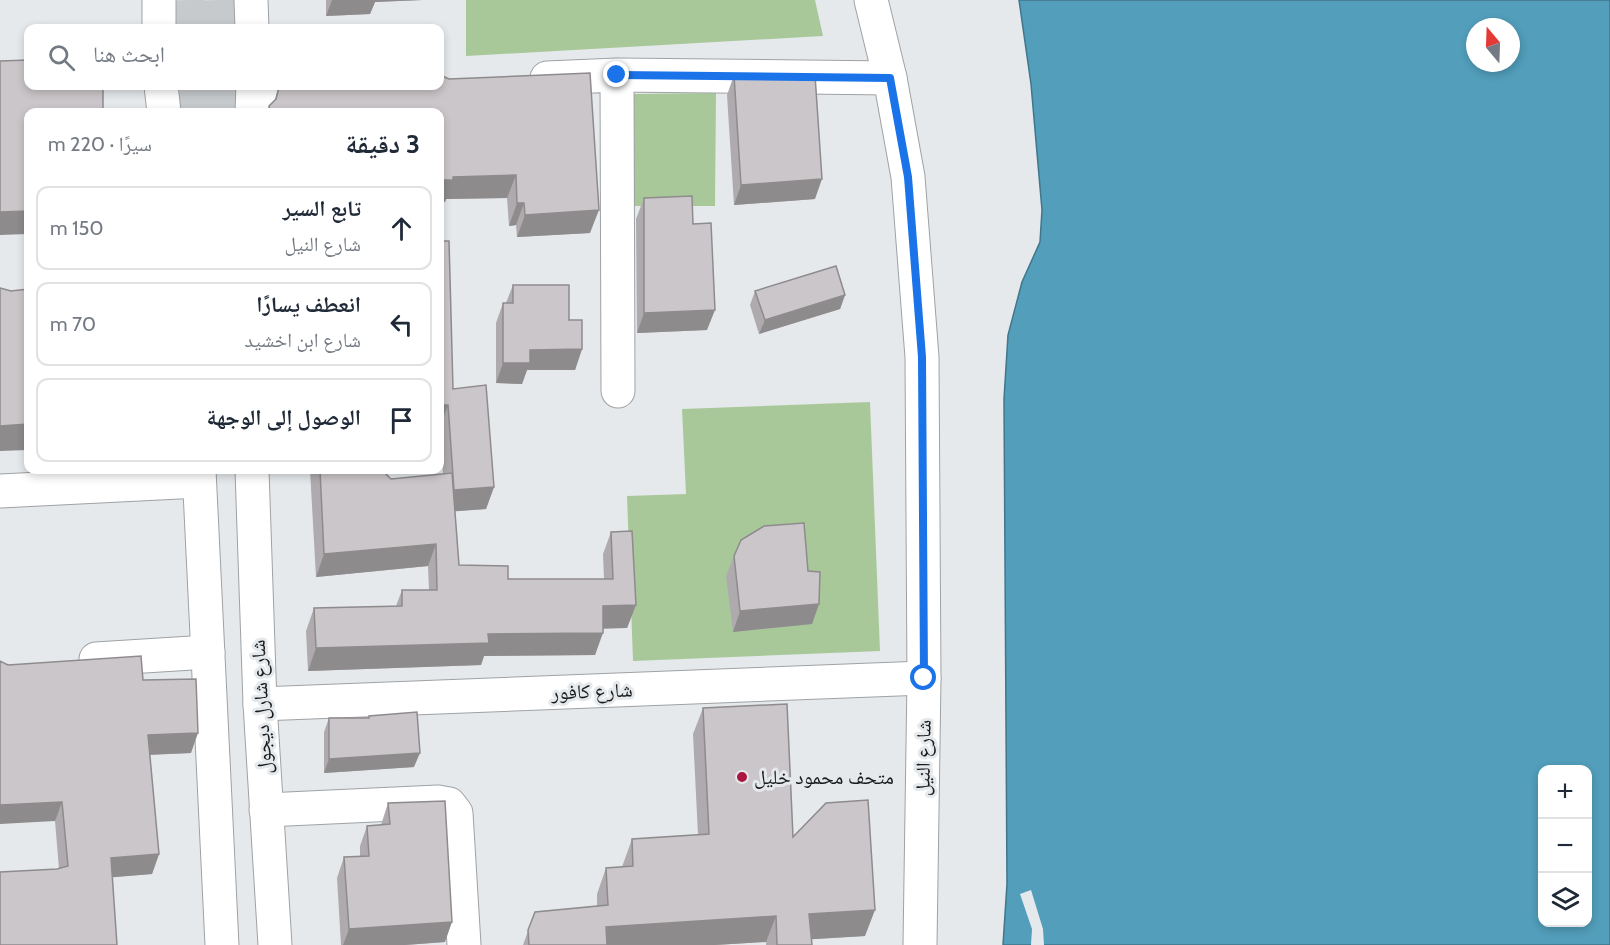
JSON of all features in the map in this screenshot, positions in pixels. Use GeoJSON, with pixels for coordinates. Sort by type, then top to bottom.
{"type":"FeatureCollection","features":[{"type":"Feature","properties":{"kind":"main road"},"geometry":{"type":"LineString","coordinates":[[159,0],[159,24]]}},
{"type":"Feature","properties":{"kind":"main road"},"geometry":{"type":"LineString","coordinates":[[251,0],[252,24]]}},
{"type":"Feature","properties":{"kind":"main road","name":"شارع النيل"},"geometry":{"type":"LineString","coordinates":[[871,0],[890,78],[908,177],[922,357],[924,678],[920,945]]}},
{"type":"Feature","properties":{"kind":"main road"},"geometry":{"type":"LineString","coordinates":[[522,79],[617,75],[890,78]]}},
{"type":"Feature","properties":{"kind":"main road"},"geometry":{"type":"LineString","coordinates":[[617,75],[618,391]]}},
{"type":"Feature","properties":{"kind":"main road"},"geometry":{"type":"LineString","coordinates":[[161,90],[164,108]]}},
{"type":"Feature","properties":{"kind":"main road"},"geometry":{"type":"LineString","coordinates":[[253,96],[332,90]]}},
{"type":"Feature","properties":{"kind":"main road","name":"شارع شارل ديجول"},"geometry":{"type":"LineString","coordinates":[[252,474],[260,704],[275,945]]}},
{"type":"Feature","properties":{"kind":"main road"},"geometry":{"type":"LineString","coordinates":[[0,491],[199,475],[222,945]]}},
{"type":"Feature","properties":{"kind":"main road"},"geometry":{"type":"LineString","coordinates":[[69,661],[208,652]]}},
{"type":"Feature","properties":{"kind":"main road","name":"شارع كافور"},"geometry":{"type":"LineString","coordinates":[[260,704],[924,678]]}},
{"type":"Feature","properties":{"kind":"main road"},"geometry":{"type":"LineString","coordinates":[[266,810],[438,802],[449,804],[456,813],[464,945]]}},
{"type":"Feature","properties":{"kind":"green space"},"geometry":{"type":"Polygon","coordinates":[[[466,0],[815,0],[823,36],[466,56],[466,0]]]}},
{"type":"Feature","properties":{"kind":"green space"},"geometry":{"type":"Polygon","coordinates":[[[716,93],[715,206],[631,206],[631,94],[716,93]]]}},
{"type":"Feature","properties":{"kind":"green space"},"geometry":{"type":"Polygon","coordinates":[[[870,402],[880,651],[633,661],[627,496],[686,494],[682,409],[870,402]]]}},
{"type":"Feature","properties":{"kind":"water"},"geometry":{"type":"Polygon","coordinates":[[[1019,0],[1610,0],[1610,945],[1003,945],[1007,884],[1004,399],[1008,335],[1022,282],[1040,242],[1042,210],[1031,84],[1019,0]]]}},
{"type":"Feature","properties":{"kind":"pier"},"geometry":{"type":"Polygon","coordinates":[[[1031,890],[1043,929],[1044,945],[1031,945],[1032,929],[1020,894],[1031,890]]]}},
{"type":"Feature","properties":{"kind":"building"},"geometry":{"type":"Polygon","coordinates":[[[24,60],[24,90],[103,90],[103,108],[24,108],[24,211],[0,212],[0,61],[24,60]]]}},
{"type":"Feature","properties":{"kind":"building"},"geometry":{"type":"Polygon","coordinates":[[[590,73],[599,210],[525,215],[524,203],[517,203],[516,175],[453,177],[453,180],[444,180],[444,108],[269,108],[269,106],[276,99],[278,90],[444,90],[444,77],[449,79],[590,73]]]}},
{"type":"Feature","properties":{"kind":"building"},"geometry":{"type":"Polygon","coordinates":[[[734,75],[815,75],[822,179],[741,185],[734,75]]]}},
{"type":"Feature","properties":{"kind":"building"},"geometry":{"type":"Polygon","coordinates":[[[692,196],[693,224],[711,223],[715,310],[644,313],[644,198],[692,196]]]}},
{"type":"Feature","properties":{"kind":"building"},"geometry":{"type":"Polygon","coordinates":[[[444,241],[449,241],[453,389],[486,385],[494,487],[454,490],[448,405],[444,405],[444,241]]]}},
{"type":"Feature","properties":{"kind":"building"},"geometry":{"type":"Polygon","coordinates":[[[836,266],[845,295],[765,320],[755,291],[836,266]]]}},
{"type":"Feature","properties":{"kind":"building"},"geometry":{"type":"Polygon","coordinates":[[[513,285],[569,285],[569,320],[582,320],[582,349],[530,350],[530,363],[503,363],[503,303],[513,303],[513,285]]]}},
{"type":"Feature","properties":{"kind":"building"},"geometry":{"type":"Polygon","coordinates":[[[0,288],[11,291],[24,289],[24,424],[0,426],[0,288]]]}},
{"type":"Feature","properties":{"kind":"building"},"geometry":{"type":"Polygon","coordinates":[[[452,473],[459,565],[508,566],[508,579],[613,579],[611,532],[632,531],[636,605],[603,606],[603,633],[488,634],[489,643],[316,648],[314,608],[402,606],[402,590],[437,590],[436,544],[324,554],[320,474],[386,474],[391,479],[452,473]]]}},
{"type":"Feature","properties":{"kind":"building"},"geometry":{"type":"Polygon","coordinates":[[[804,523],[808,571],[820,572],[819,604],[740,611],[734,556],[741,540],[764,526],[804,523]]]}},
{"type":"Feature","properties":{"kind":"building"},"geometry":{"type":"Polygon","coordinates":[[[141,656],[143,680],[196,679],[198,733],[148,735],[159,854],[111,858],[117,945],[0,945],[0,872],[57,869],[68,866],[62,802],[0,805],[0,661],[8,665],[141,656]]]}},
{"type":"Feature","properties":{"kind":"building"},"geometry":{"type":"Polygon","coordinates":[[[787,704],[793,837],[826,803],[868,800],[875,910],[809,914],[812,945],[777,945],[776,916],[606,927],[607,945],[529,945],[528,930],[535,912],[608,905],[606,868],[633,866],[632,839],[709,834],[703,708],[787,704]]]}},
{"type":"Feature","properties":{"kind":"building"},"geometry":{"type":"Polygon","coordinates":[[[417,712],[420,753],[329,759],[329,718],[369,718],[369,716],[417,712]]]}},
{"type":"Feature","properties":{"kind":"building"},"geometry":{"type":"Polygon","coordinates":[[[445,801],[452,922],[349,929],[344,857],[369,856],[367,826],[390,824],[388,803],[445,801]]]}},
{"type":"Feature","properties":{"kind":"tunnel"},"geometry":{"type":"LineString","coordinates":[[188,0],[189,24]]}},
{"type":"Feature","properties":{"kind":"tunnel"},"geometry":{"type":"LineString","coordinates":[[219,0],[220,24]]}},
{"type":"Feature","properties":{"kind":"tunnel"},"geometry":{"type":"LineString","coordinates":[[191,90],[192,108]]}},
{"type":"Feature","properties":{"kind":"tunnel"},"geometry":{"type":"LineString","coordinates":[[222,90],[223,108]]}},
{"type":"Feature","properties":{"kind":"place","name":"متحف محمود خليل"},"geometry":{"type":"Point","coordinates":[742,777]}},
{"type":"Feature","properties":{"kind":"route"},"geometry":{"type":"LineString","coordinates":[[617,75],[890,78],[908,177],[922,357],[924,678]]}}]}
